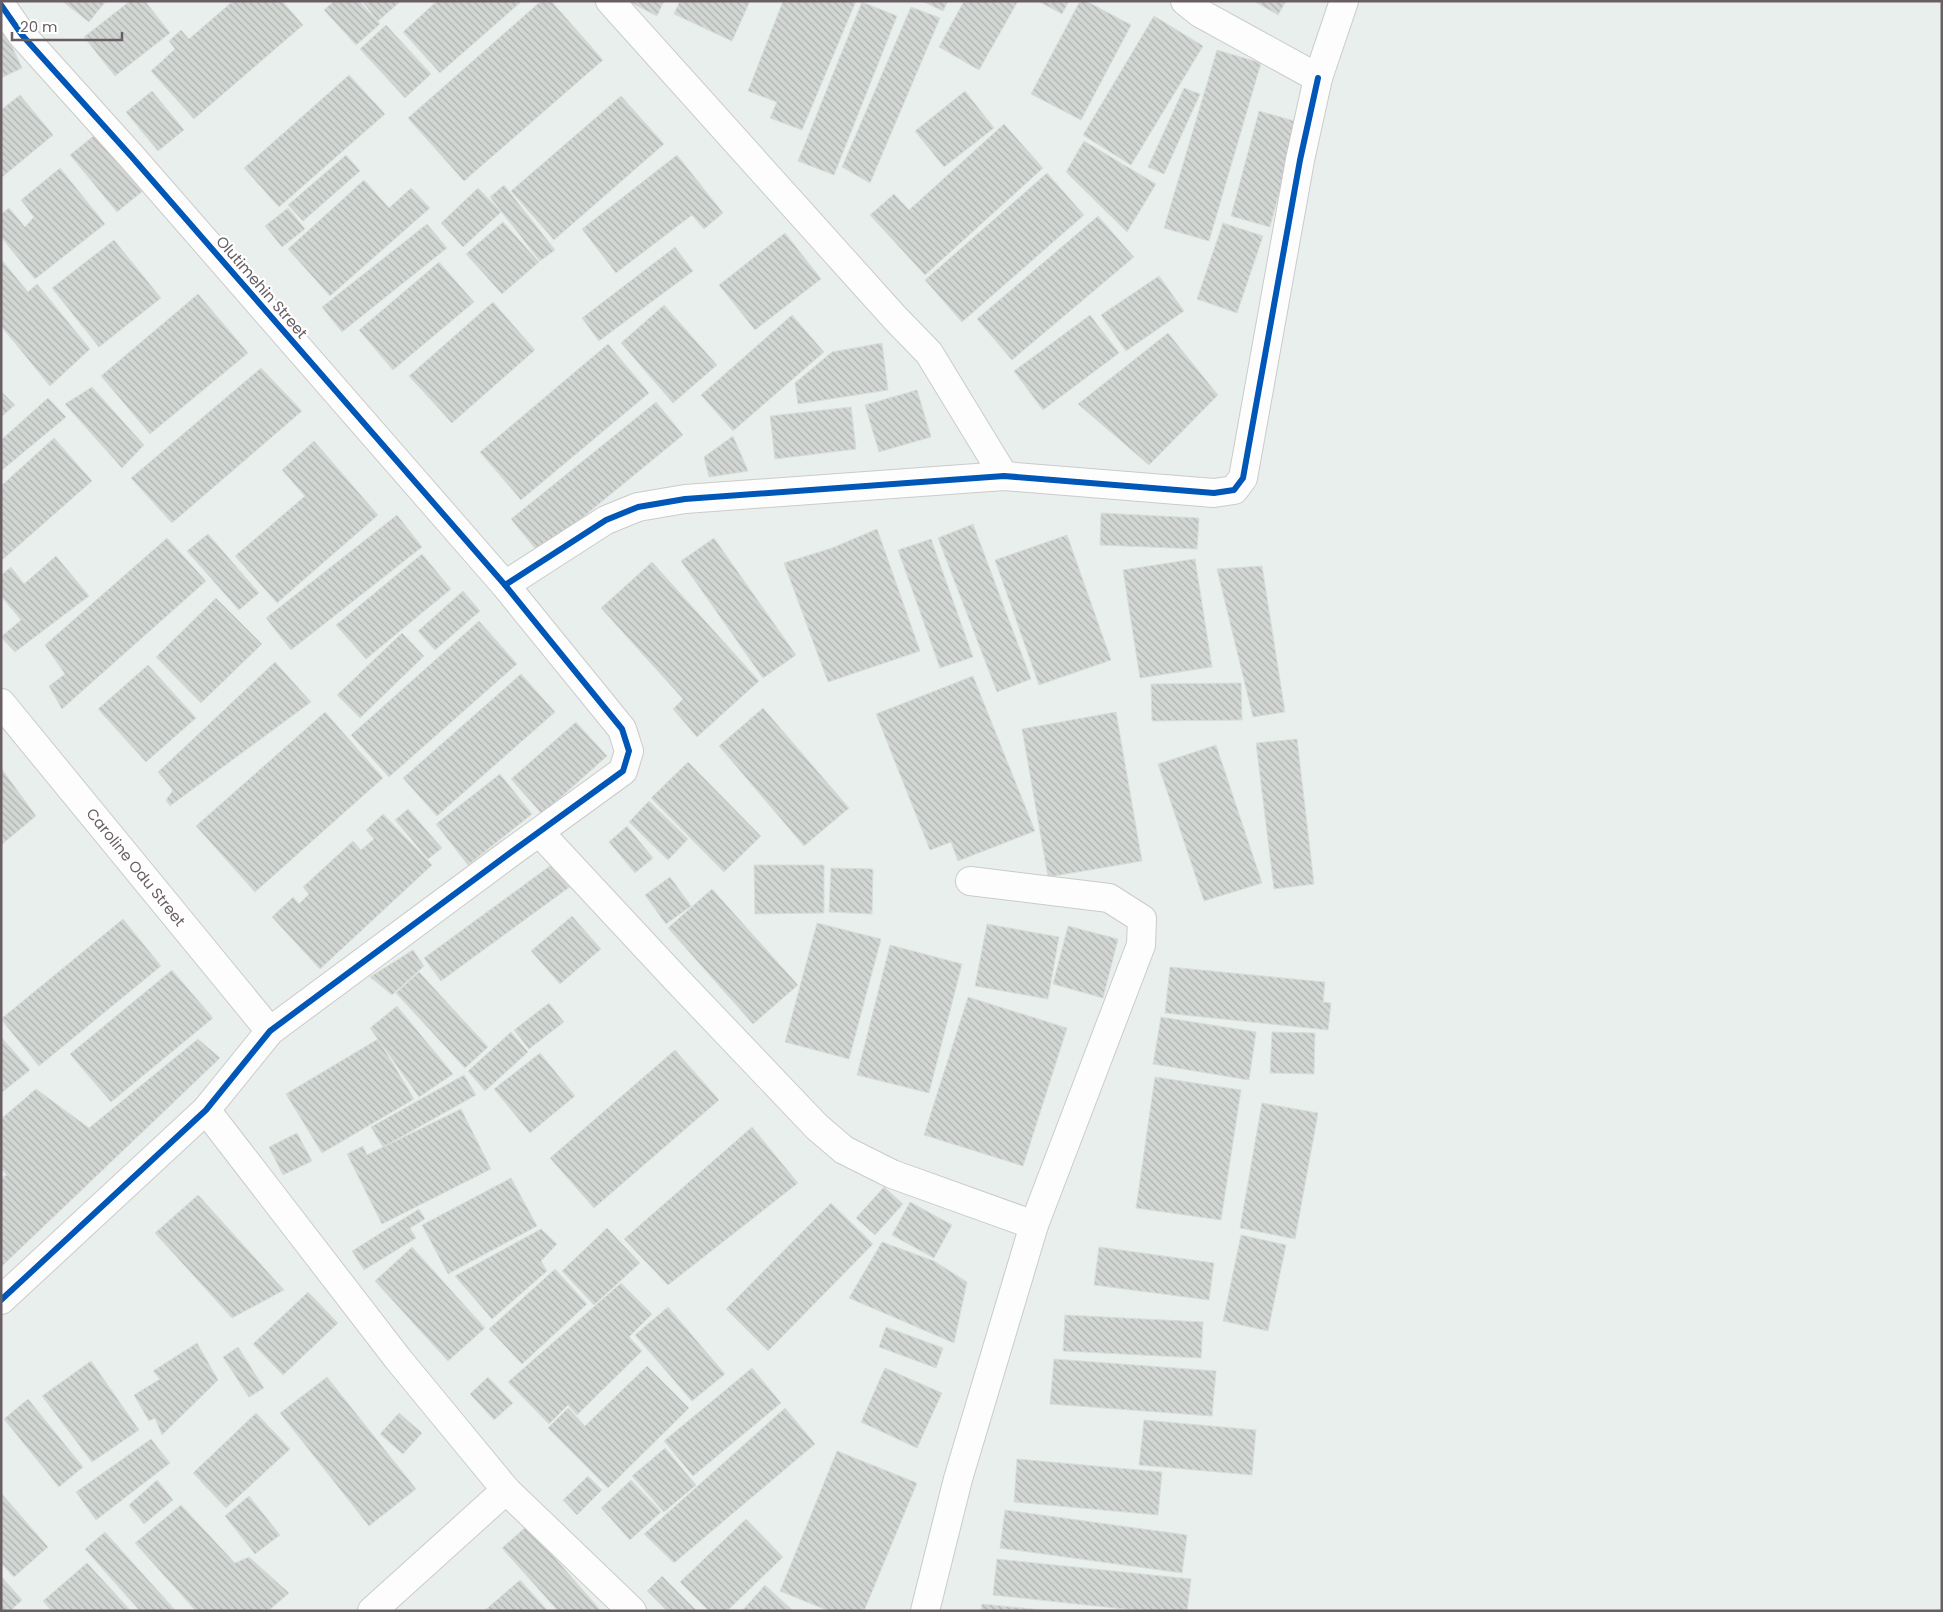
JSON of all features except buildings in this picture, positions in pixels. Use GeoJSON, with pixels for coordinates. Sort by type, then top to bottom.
{"type":"FeatureCollection","features":[{"type":"Feature","properties":{"kind":"street"},"geometry":{"type":"LineString","coordinates":[[610,1],[895,318],[929,353],[1004,476]]}},
{"type":"Feature","properties":{"kind":"street"},"geometry":{"type":"LineString","coordinates":[[1184,1],[1200,13],[1318,78]]}},
{"type":"Feature","properties":{"kind":"street"},"geometry":{"type":"LineString","coordinates":[[505,586],[606,520],[638,507],[685,500],[1004,476],[1214,493],[1234,490],[1243,478],[1300,160],[1318,78],[1344,1]]}},
{"type":"Feature","properties":{"kind":"street","name":"Olutimehin Street"},"geometry":{"type":"LineString","coordinates":[[1,5],[22,35],[131,156],[505,586],[622,729],[629,751],[623,771],[270,1031],[206,1110],[1,1300]]}},
{"type":"Feature","properties":{"kind":"street","name":"Caroline Odu Street"},"geometry":{"type":"LineString","coordinates":[[1,703],[270,1031]]}},
{"type":"Feature","properties":{"kind":"street"},"geometry":{"type":"LineString","coordinates":[[540,832],[817,1127],[844,1150],[892,1174],[1034,1225]]}},
{"type":"Feature","properties":{"kind":"street"},"geometry":{"type":"LineString","coordinates":[[925,1611],[958,1479],[1034,1225],[1141,945],[1142,919],[1109,898],[970,881]]}},
{"type":"Feature","properties":{"kind":"street"},"geometry":{"type":"LineString","coordinates":[[206,1110],[398,1359],[506,1490],[632,1611]]}},
{"type":"Feature","properties":{"kind":"street"},"geometry":{"type":"LineString","coordinates":[[372,1611],[506,1490]]}},
{"type":"Feature","properties":{"kind":"cycle path"},"geometry":{"type":"LineString","coordinates":[[1,5],[22,35],[131,156],[505,585],[622,729],[629,751],[623,771],[270,1031],[206,1110],[1,1300]]}},
{"type":"Feature","properties":{"kind":"cycle path"},"geometry":{"type":"LineString","coordinates":[[505,585],[606,520],[638,507],[685,499],[1004,476],[1214,493],[1234,490],[1243,478],[1300,160],[1318,78]]}}]}
